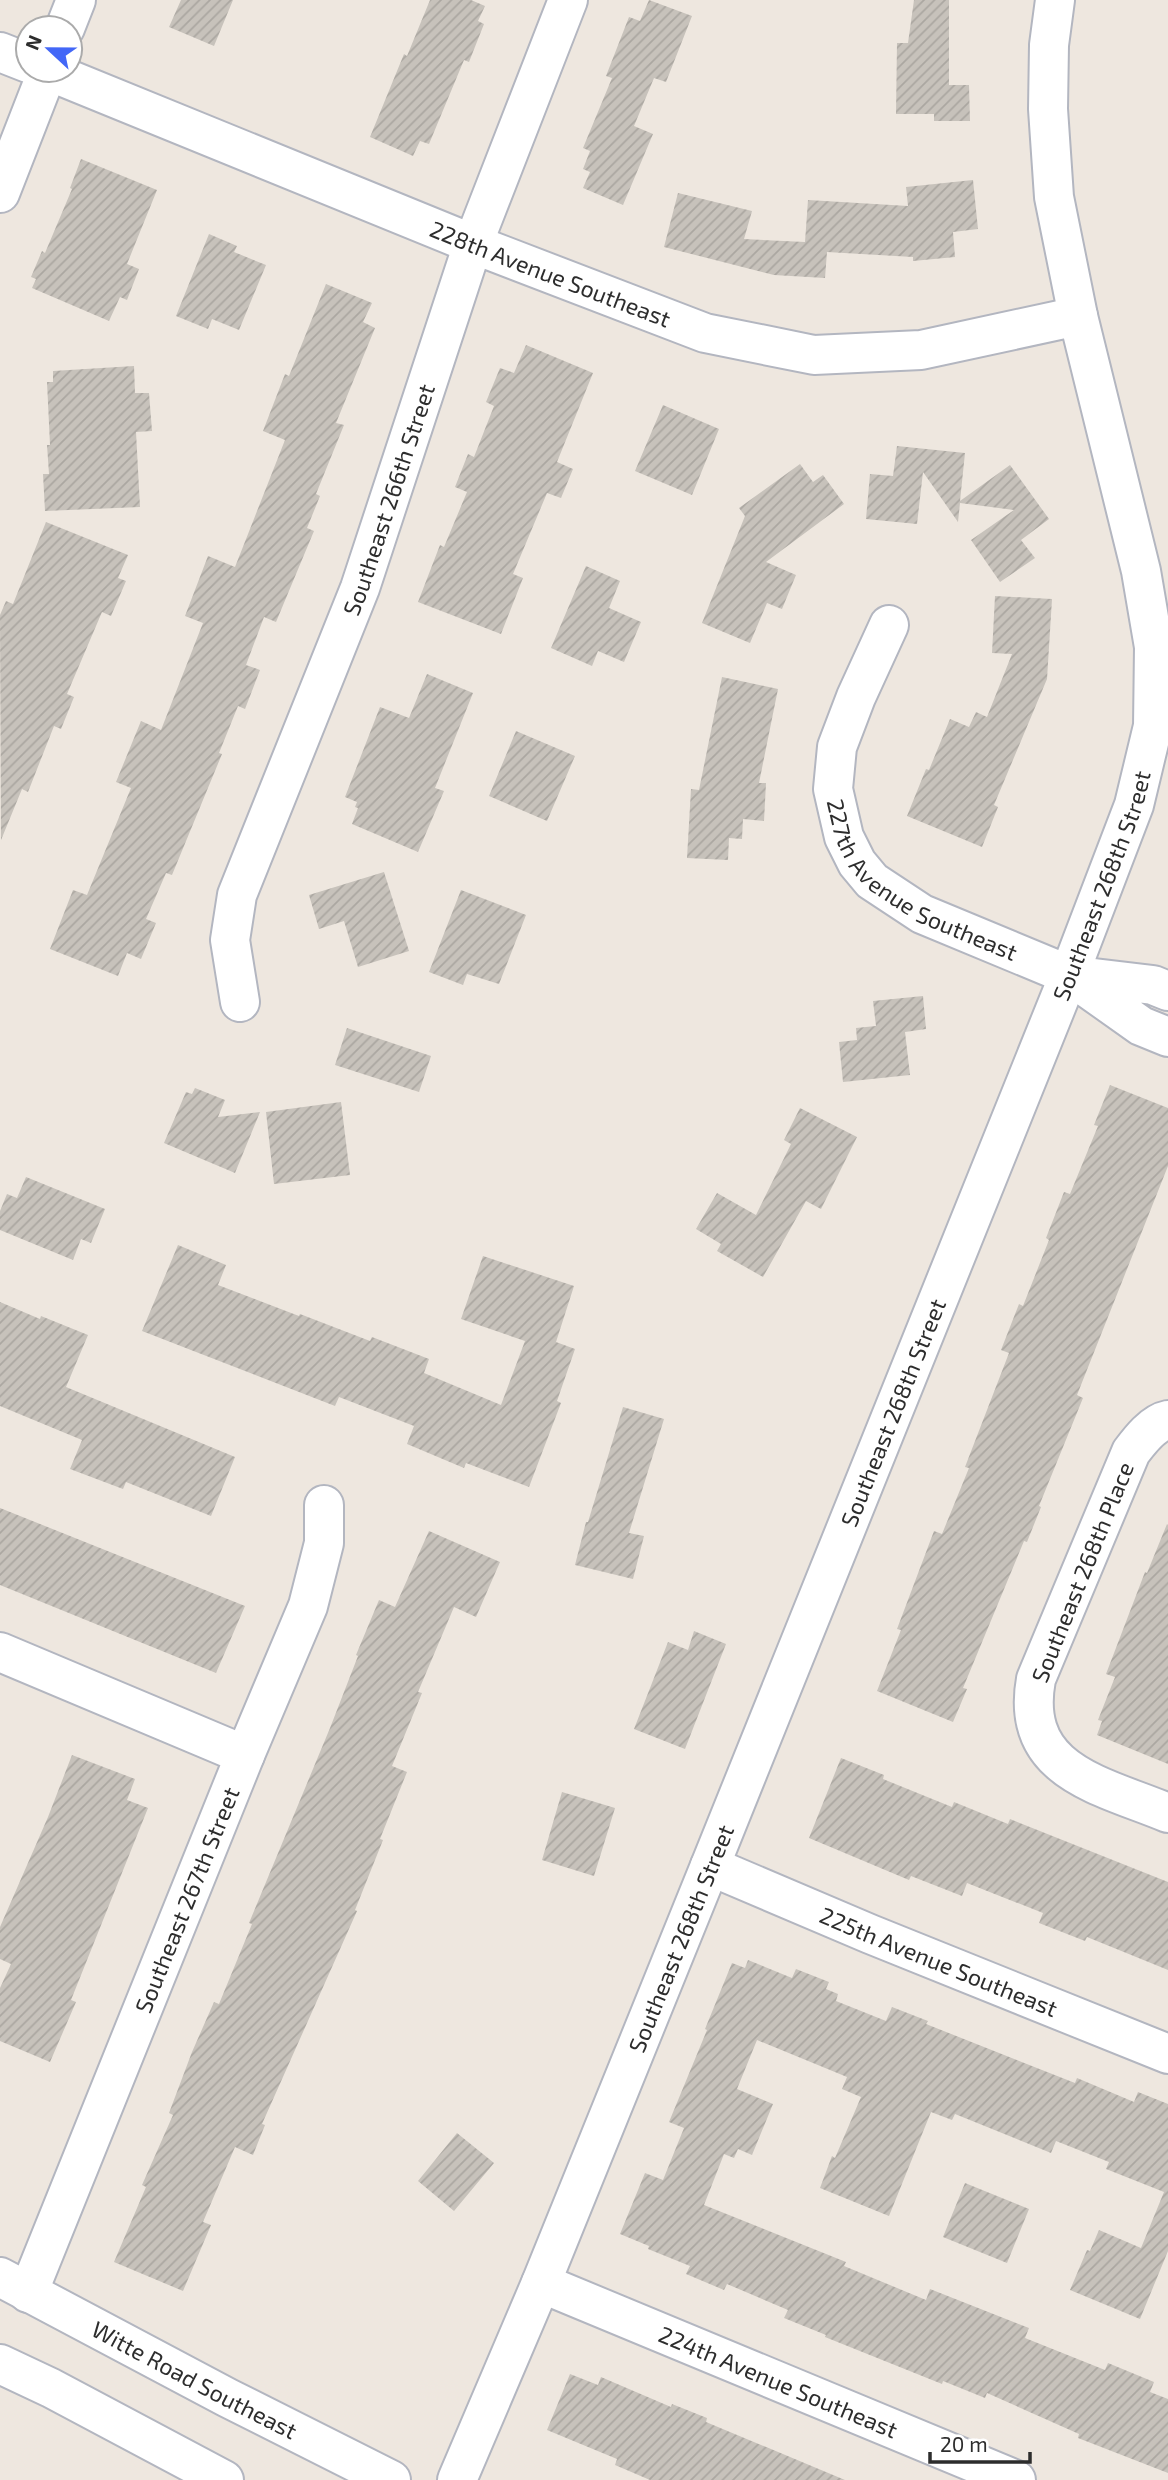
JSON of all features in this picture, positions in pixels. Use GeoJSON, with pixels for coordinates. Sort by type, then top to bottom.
{"type":"FeatureCollection","features":[{"type":"Feature","properties":{"kind":"street","name":"Southeast 266th Street"},"geometry":{"type":"LineString","coordinates":[[240,1002],[230,940],[237,895],[360,587],[473,244],[568,0]]}},
{"type":"Feature","properties":{"kind":"street","name":"Southeast 268th Street"},"geometry":{"type":"LineString","coordinates":[[457,2480],[541,2283],[710,1866],[1069,975],[1134,805],[1153,726],[1154,646],[1141,571],[1078,316],[1054,197],[1048,109],[1049,45],[1055,0]]}},
{"type":"Feature","properties":{"kind":"street"},"geometry":{"type":"LineString","coordinates":[[0,192],[42,84]]}},
{"type":"Feature","properties":{"kind":"street","name":"228th Avenue Southeast"},"geometry":{"type":"LineString","coordinates":[[81,84],[473,244],[705,333],[814,355],[921,350],[1078,316]]}},
{"type":"Feature","properties":{"kind":"street","name":"227th Avenue Southeast"},"geometry":{"type":"LineString","coordinates":[[889,625],[856,697],[837,747],[833,789],[844,837],[857,863],[872,881],[922,914],[1069,975],[1141,1026],[1168,1037]]}},
{"type":"Feature","properties":{"kind":"street","name":"227th Avenue Southeast"},"geometry":{"type":"LineString","coordinates":[[1069,975],[1153,985],[1168,991]]}},
{"type":"Feature","properties":{"kind":"street","name":"Southeast 268th Place"},"geometry":{"type":"LineString","coordinates":[[1165,1421],[1142,1438],[1131,1452],[1036,1679],[1032,1698],[1039,1735],[1053,1759],[1083,1778],[1168,1813]]}},
{"type":"Feature","properties":{"kind":"street","name":"Southeast 267th Street"},"geometry":{"type":"LineString","coordinates":[[14,2285],[308,1606],[324,1543],[324,1504]]}},
{"type":"Feature","properties":{"kind":"street"},"geometry":{"type":"LineString","coordinates":[[0,1652],[245,1755]]}},
{"type":"Feature","properties":{"kind":"street","name":"225th Avenue Southeast"},"geometry":{"type":"LineString","coordinates":[[710,1866],[870,1934],[1168,2054]]}},
{"type":"Feature","properties":{"kind":"street","name":"224th Avenue Southeast"},"geometry":{"type":"LineString","coordinates":[[541,2283],[1016,2480]]}},
{"type":"Feature","properties":{"kind":"street","name":"Witte Road Southeast"},"geometry":{"type":"LineString","coordinates":[[14,2285],[391,2480]]}},
{"type":"Feature","properties":{"kind":"street"},"geometry":{"type":"LineString","coordinates":[[0,2364],[51,2388],[224,2480]]}},
{"type":"Feature","properties":{"kind":"building"},"geometry":{"type":"Polygon","coordinates":[[[181,0],[233,0],[214,46],[169,27],[181,0]]]}},
{"type":"Feature","properties":{"kind":"building"},"geometry":{"type":"Polygon","coordinates":[[[430,0],[471,0],[485,6],[478,21],[484,24],[469,62],[464,60],[429,144],[420,141],[413,156],[370,137],[404,54],[407,56],[430,0]]]}},
{"type":"Feature","properties":{"kind":"building"},"geometry":{"type":"Polygon","coordinates":[[[649,0],[692,16],[666,82],[654,78],[634,126],[653,134],[623,205],[583,188],[590,172],[583,169],[590,151],[583,148],[612,78],[606,76],[629,17],[640,21],[649,0]]]}},
{"type":"Feature","properties":{"kind":"building"},"geometry":{"type":"Polygon","coordinates":[[[914,0],[949,0],[949,85],[969,85],[970,121],[934,121],[934,114],[896,114],[897,43],[908,43],[914,0]]]}},
{"type":"Feature","properties":{"kind":"building"},"geometry":{"type":"Polygon","coordinates":[[[81,159],[157,190],[127,264],[139,269],[127,300],[120,297],[109,321],[32,288],[36,279],[31,277],[42,251],[45,253],[72,189],[70,188],[81,159]]]}},
{"type":"Feature","properties":{"kind":"building"},"geometry":{"type":"Polygon","coordinates":[[[973,180],[978,229],[953,232],[955,257],[913,261],[913,257],[827,252],[825,278],[774,275],[664,247],[678,193],[752,211],[744,239],[805,242],[808,200],[908,206],[906,187],[973,180]]]}},
{"type":"Feature","properties":{"kind":"building"},"geometry":{"type":"Polygon","coordinates":[[[209,234],[237,246],[234,252],[266,265],[239,330],[212,319],[208,329],[176,316],[209,234]]]}},
{"type":"Feature","properties":{"kind":"building"},"geometry":{"type":"Polygon","coordinates":[[[326,284],[372,303],[363,322],[375,328],[336,423],[344,425],[316,494],[320,496],[307,528],[314,531],[276,622],[264,617],[246,665],[260,670],[245,709],[238,706],[219,753],[222,754],[172,875],[166,873],[146,919],[156,923],[141,959],[127,953],[118,976],[50,949],[73,890],[87,895],[131,788],[116,782],[141,721],[161,730],[203,623],[185,616],[208,556],[235,567],[285,440],[263,431],[285,374],[289,376],[326,284]]]}},
{"type":"Feature","properties":{"kind":"building"},"geometry":{"type":"Polygon","coordinates":[[[526,345],[593,373],[557,462],[573,469],[561,498],[547,493],[513,574],[523,578],[501,634],[418,602],[440,545],[444,547],[467,492],[455,487],[468,454],[474,457],[494,406],[486,402],[500,368],[514,373],[526,345]]]}},
{"type":"Feature","properties":{"kind":"building"},"geometry":{"type":"Polygon","coordinates":[[[134,366],[135,393],[149,393],[152,431],[136,432],[140,507],[45,511],[43,474],[49,474],[47,445],[50,445],[47,382],[53,382],[53,371],[134,366]]]}},
{"type":"Feature","properties":{"kind":"building"},"geometry":{"type":"Polygon","coordinates":[[[663,405],[719,429],[692,495],[635,471],[663,405]]]}},
{"type":"Feature","properties":{"kind":"building"},"geometry":{"type":"Polygon","coordinates":[[[897,446],[965,453],[960,501],[1010,465],[1049,519],[1021,540],[1035,558],[1000,582],[971,540],[1014,510],[960,503],[958,522],[923,472],[917,524],[866,519],[870,474],[893,476],[897,446]]]}},
{"type":"Feature","properties":{"kind":"building"},"geometry":{"type":"Polygon","coordinates":[[[800,464],[813,482],[823,475],[844,504],[766,562],[796,575],[782,609],[767,603],[750,643],[702,623],[745,516],[739,508],[800,464]]]}},
{"type":"Feature","properties":{"kind":"building"},"geometry":{"type":"Polygon","coordinates":[[[46,522],[128,555],[118,578],[126,581],[111,616],[102,612],[67,694],[74,697],[61,729],[54,726],[28,792],[22,789],[1,840],[0,615],[6,601],[13,604],[46,522]]]}},
{"type":"Feature","properties":{"kind":"building"},"geometry":{"type":"Polygon","coordinates":[[[586,566],[620,581],[609,608],[641,622],[624,662],[598,651],[592,666],[551,648],[586,566]]]}},
{"type":"Feature","properties":{"kind":"building"},"geometry":{"type":"Polygon","coordinates":[[[995,596],[1052,599],[1047,679],[994,805],[998,807],[982,847],[907,816],[950,719],[969,727],[976,712],[987,717],[1012,654],[992,653],[995,596]]]}},
{"type":"Feature","properties":{"kind":"building"},"geometry":{"type":"Polygon","coordinates":[[[427,674],[473,693],[435,788],[444,791],[418,852],[352,824],[358,808],[355,807],[357,802],[345,797],[380,707],[409,718],[427,674]]]}},
{"type":"Feature","properties":{"kind":"building"},"geometry":{"type":"Polygon","coordinates":[[[722,677],[778,689],[759,783],[766,783],[764,821],[743,819],[742,839],[729,838],[728,860],[687,858],[691,789],[699,790],[722,677]]]}},
{"type":"Feature","properties":{"kind":"building"},"geometry":{"type":"Polygon","coordinates":[[[516,731],[575,756],[547,821],[489,796],[516,731]]]}},
{"type":"Feature","properties":{"kind":"building"},"geometry":{"type":"Polygon","coordinates":[[[384,872],[409,951],[358,967],[344,921],[319,929],[309,895],[384,872]]]}},
{"type":"Feature","properties":{"kind":"building"},"geometry":{"type":"Polygon","coordinates":[[[461,890],[526,915],[499,984],[467,974],[463,985],[429,972],[461,890]]]}},
{"type":"Feature","properties":{"kind":"building"},"geometry":{"type":"Polygon","coordinates":[[[923,996],[926,1029],[905,1032],[910,1075],[843,1082],[839,1042],[857,1040],[856,1028],[876,1026],[873,1001],[923,996]]]}},
{"type":"Feature","properties":{"kind":"building"},"geometry":{"type":"Polygon","coordinates":[[[347,1028],[431,1056],[419,1092],[335,1065],[347,1028]]]}},
{"type":"Feature","properties":{"kind":"building"},"geometry":{"type":"Polygon","coordinates":[[[1110,1085],[1168,1108],[1168,1166],[1077,1395],[1083,1398],[1039,1506],[1041,1507],[1027,1542],[1024,1541],[963,1688],[967,1689],[953,1722],[877,1691],[901,1630],[897,1629],[934,1531],[942,1534],[969,1468],[965,1467],[1009,1353],[1001,1350],[1019,1304],[1023,1306],[1049,1240],[1046,1238],[1064,1192],[1070,1194],[1098,1126],[1094,1125],[1110,1085]]]}},
{"type":"Feature","properties":{"kind":"building"},"geometry":{"type":"Polygon","coordinates":[[[195,1088],[225,1100],[218,1117],[260,1112],[235,1173],[164,1143],[186,1092],[192,1094],[195,1088]]]}},
{"type":"Feature","properties":{"kind":"building"},"geometry":{"type":"Polygon","coordinates":[[[341,1102],[350,1175],[274,1184],[266,1112],[341,1102]]]}},
{"type":"Feature","properties":{"kind":"building"},"geometry":{"type":"Polygon","coordinates":[[[800,1108],[857,1137],[821,1209],[806,1201],[763,1277],[717,1251],[721,1244],[696,1229],[717,1193],[756,1215],[791,1144],[784,1140],[800,1108]]]}},
{"type":"Feature","properties":{"kind":"building"},"geometry":{"type":"Polygon","coordinates":[[[26,1177],[105,1209],[91,1243],[81,1239],[73,1260],[0,1230],[0,1211],[7,1194],[17,1198],[26,1177]]]}},
{"type":"Feature","properties":{"kind":"building"},"geometry":{"type":"Polygon","coordinates":[[[178,1245],[226,1265],[218,1285],[370,1341],[372,1337],[429,1359],[424,1373],[501,1405],[525,1341],[461,1319],[483,1256],[574,1286],[556,1342],[575,1349],[557,1401],[561,1403],[529,1487],[466,1463],[464,1468],[407,1444],[414,1426],[339,1397],[335,1406],[142,1331],[178,1245]]]}},
{"type":"Feature","properties":{"kind":"building"},"geometry":{"type":"Polygon","coordinates":[[[0,1302],[88,1335],[66,1387],[235,1457],[211,1516],[126,1482],[123,1489],[70,1469],[82,1440],[0,1406],[0,1302]]]}},
{"type":"Feature","properties":{"kind":"building"},"geometry":{"type":"Polygon","coordinates":[[[623,1407],[664,1419],[629,1533],[644,1536],[633,1579],[575,1565],[623,1407]]]}},
{"type":"Feature","properties":{"kind":"building"},"geometry":{"type":"Polygon","coordinates":[[[0,1508],[245,1606],[216,1673],[0,1585],[0,1508]]]}},
{"type":"Feature","properties":{"kind":"building"},"geometry":{"type":"Polygon","coordinates":[[[1167,1524],[1168,1764],[1097,1735],[1102,1721],[1098,1720],[1115,1677],[1106,1674],[1145,1572],[1147,1573],[1167,1524]]]}},
{"type":"Feature","properties":{"kind":"building"},"geometry":{"type":"Polygon","coordinates":[[[429,1531],[500,1562],[476,1617],[454,1607],[418,1692],[422,1693],[392,1766],[407,1772],[380,1839],[383,1840],[355,1910],[357,1911],[262,2124],[265,2125],[253,2155],[235,2147],[203,2222],[211,2225],[183,2291],[114,2262],[146,2187],[142,2185],[173,2115],[169,2113],[192,2052],[214,2002],[219,2004],[379,1600],[395,1607],[429,1531]]]}},
{"type":"Feature","properties":{"kind":"building"},"geometry":{"type":"Polygon","coordinates":[[[694,1631],[726,1644],[685,1749],[634,1729],[668,1642],[688,1650],[694,1631]]]}},
{"type":"Feature","properties":{"kind":"building"},"geometry":{"type":"Polygon","coordinates":[[[72,1755],[135,1779],[127,1800],[148,1808],[71,2000],[76,2002],[50,2062],[0,2041],[0,1988],[11,1964],[0,1959],[0,1927],[72,1755]]]}},
{"type":"Feature","properties":{"kind":"building"},"geometry":{"type":"Polygon","coordinates":[[[841,1758],[884,1775],[883,1779],[952,1807],[954,1802],[1008,1824],[1010,1819],[1168,1882],[1168,1970],[1087,1937],[1085,1941],[1039,1923],[1043,1913],[967,1883],[962,1896],[911,1876],[909,1880],[809,1838],[841,1758]]]}},
{"type":"Feature","properties":{"kind":"building"},"geometry":{"type":"Polygon","coordinates":[[[562,1792],[615,1808],[594,1876],[542,1860],[562,1792]]]}},
{"type":"Feature","properties":{"kind":"building"},"geometry":{"type":"Polygon","coordinates":[[[748,1960],[792,1978],[796,1969],[829,1982],[826,1989],[838,1994],[836,2001],[886,2021],[892,2007],[928,2021],[926,2024],[1075,2083],[1077,2078],[1134,2102],[1138,2092],[1168,2104],[1168,2251],[1140,2319],[1070,2290],[1087,2250],[1090,2251],[1099,2230],[1141,2248],[1164,2192],[1106,2169],[1109,2162],[1056,2141],[1051,2153],[955,2114],[952,2120],[931,2112],[889,2216],[820,2188],[832,2156],[835,2158],[861,2097],[842,2089],[847,2077],[757,2040],[737,2089],[773,2104],[752,2155],[738,2149],[734,2158],[724,2154],[704,2205],[846,2262],[844,2266],[926,2300],[930,2289],[1029,2328],[1025,2338],[1105,2370],[1108,2363],[1154,2382],[1150,2392],[1168,2399],[1168,2473],[1078,2438],[1079,2434],[987,2393],[985,2398],[943,2381],[942,2384],[825,2337],[826,2335],[784,2318],[788,2310],[727,2284],[724,2290],[686,2274],[690,2266],[620,2234],[645,2173],[663,2180],[684,2128],[669,2122],[732,1963],[745,1968],[748,1960]]]}},
{"type":"Feature","properties":{"kind":"building"},"geometry":{"type":"Polygon","coordinates":[[[457,2133],[494,2163],[454,2211],[418,2181],[457,2133]]]}},
{"type":"Feature","properties":{"kind":"building"},"geometry":{"type":"Polygon","coordinates":[[[965,2183],[1029,2209],[1007,2263],[943,2237],[965,2183]]]}},
{"type":"Feature","properties":{"kind":"building"},"geometry":{"type":"Polygon","coordinates":[[[570,2374],[598,2385],[601,2377],[671,2407],[672,2404],[707,2418],[706,2422],[845,2480],[650,2480],[615,2465],[617,2459],[547,2430],[570,2374]]]}}]}
